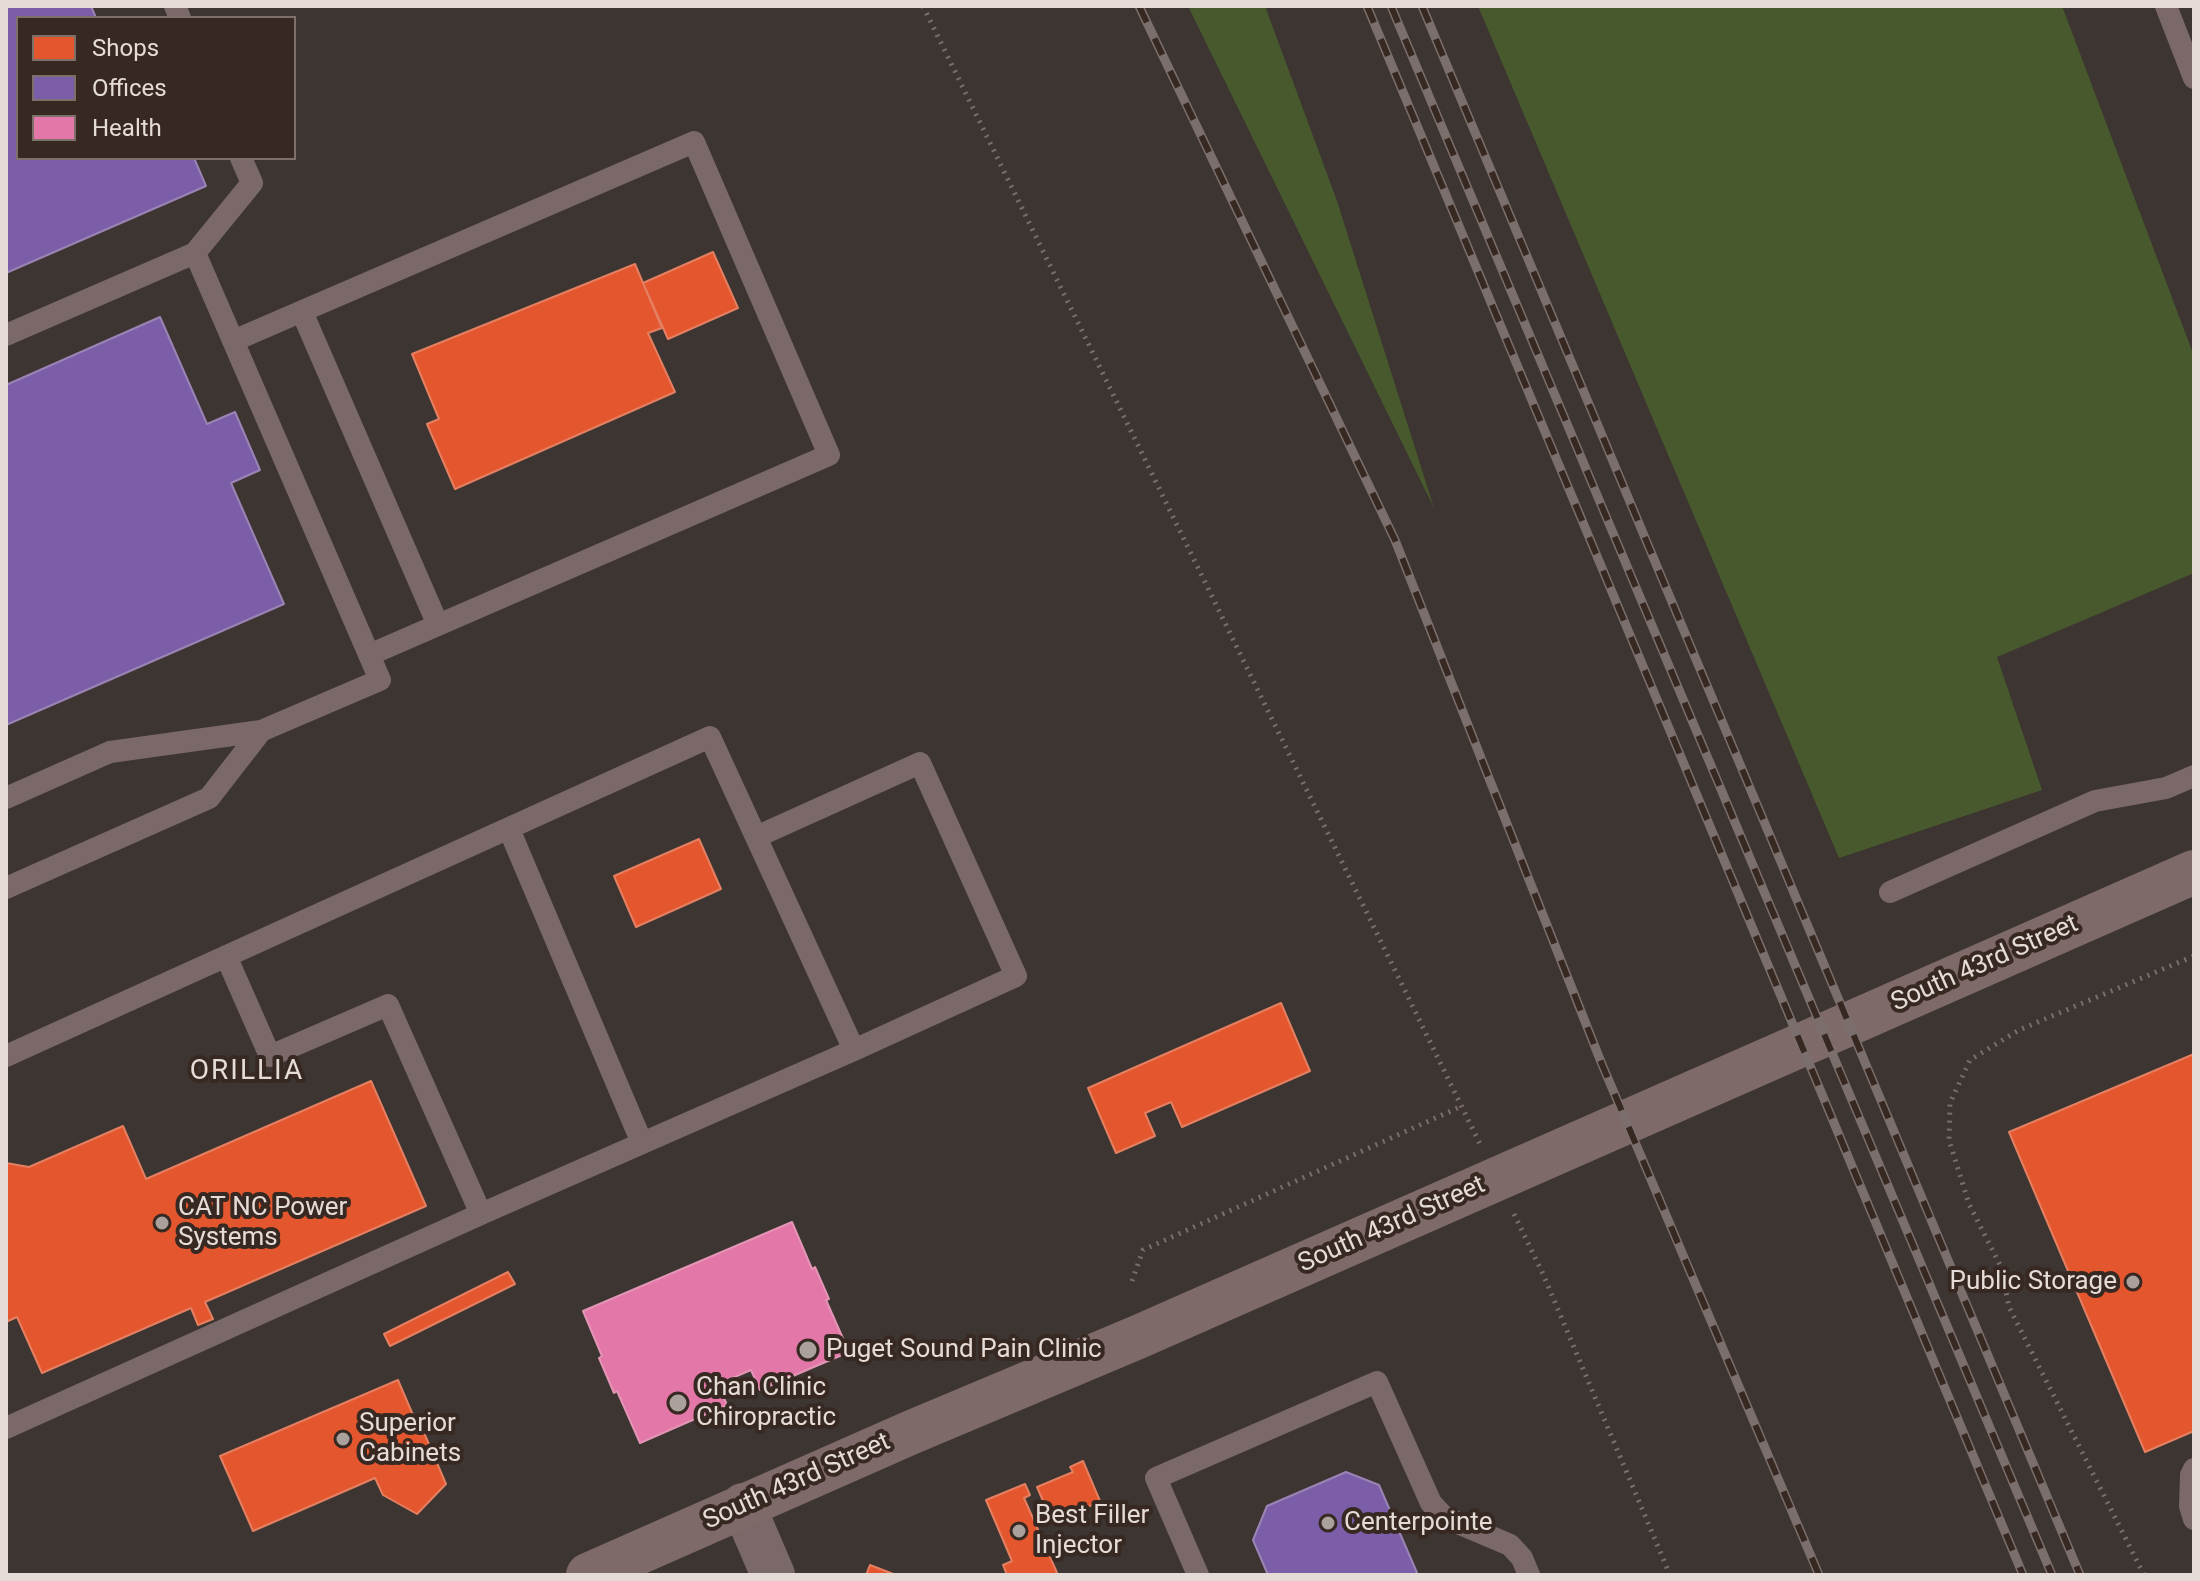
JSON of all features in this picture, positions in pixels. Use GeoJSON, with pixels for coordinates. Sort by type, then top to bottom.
{"type":"FeatureCollection","features":[{"type":"Feature","properties":{"kind":"main road","name":"South 43rd Street"},"geometry":{"type":"LineString","coordinates":[[588,1575],[743,1505],[1138,1337],[2194,872]]}},
{"type":"Feature","properties":{"kind":"street"},"geometry":{"type":"LineString","coordinates":[[743,1505],[773,1575]]}},
{"type":"Feature","properties":{"kind":"lane"},"geometry":{"type":"LineString","coordinates":[[2166,6],[2194,78]]}},
{"type":"Feature","properties":{"kind":"lane"},"geometry":{"type":"LineString","coordinates":[[233,341],[694,142],[829,455],[369,655]]}},
{"type":"Feature","properties":{"kind":"lane"},"geometry":{"type":"LineString","coordinates":[[6,335],[195,253],[252,183],[242,160]]}},
{"type":"Feature","properties":{"kind":"lane"},"geometry":{"type":"LineString","coordinates":[[6,798],[110,752],[261,731],[380,680],[195,253]]}},
{"type":"Feature","properties":{"kind":"lane"},"geometry":{"type":"LineString","coordinates":[[302,312],[438,625]]}},
{"type":"Feature","properties":{"kind":"lane"},"geometry":{"type":"LineString","coordinates":[[6,888],[209,798],[261,731]]}},
{"type":"Feature","properties":{"kind":"lane"},"geometry":{"type":"LineString","coordinates":[[6,1056],[710,737],[854,1050]]}},
{"type":"Feature","properties":{"kind":"lane"},"geometry":{"type":"LineString","coordinates":[[6,1428],[1016,976],[920,763],[756,837]]}},
{"type":"Feature","properties":{"kind":"lane"},"geometry":{"type":"LineString","coordinates":[[1890,892],[2095,801],[2166,788],[2194,776]]}},
{"type":"Feature","properties":{"kind":"lane"},"geometry":{"type":"LineString","coordinates":[[509,829],[642,1143]]}},
{"type":"Feature","properties":{"kind":"lane"},"geometry":{"type":"LineString","coordinates":[[226,956],[270,1056],[388,1005],[481,1214]]}},
{"type":"Feature","properties":{"kind":"lane"},"geometry":{"type":"LineString","coordinates":[[1198,1575],[1156,1478],[1377,1382],[1431,1503],[1444,1517],[1510,1545],[1522,1558],[1529,1575]]}},
{"type":"Feature","properties":{"kind":"lane"},"geometry":{"type":"LineString","coordinates":[[2194,1469],[2190,1506],[2194,1519]]}},
{"type":"Feature","properties":{"kind":"path"},"geometry":{"type":"LineString","coordinates":[[923,6],[1462,1106],[1143,1250],[1132,1281]]}},
{"type":"Feature","properties":{"kind":"path"},"geometry":{"type":"LineString","coordinates":[[2144,1575],[2009,1307],[2001,1267],[1969,1204],[1949,1140],[1950,1103],[1970,1060],[2019,1030],[2194,956]]}},
{"type":"Feature","properties":{"kind":"path"},"geometry":{"type":"LineString","coordinates":[[1543,1274],[1670,1575]]}},
{"type":"Feature","properties":{"kind":"green space"},"geometry":{"type":"Polygon","coordinates":[[[1188,6],[1265,6],[1337,201],[1434,508],[1188,6]]]}},
{"type":"Feature","properties":{"kind":"green space"},"geometry":{"type":"Polygon","coordinates":[[[1478,6],[2062,6],[2194,356],[2194,573],[1997,657],[2042,790],[1839,858],[1478,6]]]}},
{"type":"Feature","properties":{"kind":"building: Shops"},"geometry":{"type":"Polygon","coordinates":[[[713,252],[738,308],[668,339],[643,283],[713,252]]]}},
{"type":"Feature","properties":{"kind":"building: Shops"},"geometry":{"type":"Polygon","coordinates":[[[635,264],[662,328],[648,333],[675,392],[455,489],[427,424],[439,419],[412,354],[635,264]]]}},
{"type":"Feature","properties":{"kind":"building: Shops"},"geometry":{"type":"Polygon","coordinates":[[[699,839],[721,889],[636,927],[614,876],[699,839]]]}},
{"type":"Feature","properties":{"kind":"building: Shops"},"geometry":{"type":"Polygon","coordinates":[[[1281,1003],[1310,1071],[1182,1127],[1171,1102],[1145,1113],[1155,1136],[1116,1153],[1088,1088],[1281,1003]]]}},
{"type":"Feature","properties":{"kind":"building: Shops","name":"Public Storage"},"geometry":{"type":"Polygon","coordinates":[[[2194,1054],[2194,1431],[2145,1452],[2009,1132],[2194,1054]]]}},
{"type":"Feature","properties":{"kind":"building: Shops"},"geometry":{"type":"Polygon","coordinates":[[[371,1081],[426,1206],[205,1302],[213,1319],[198,1325],[191,1308],[42,1373],[17,1317],[6,1322],[6,1163],[29,1167],[123,1126],[146,1179],[371,1081]]]}},
{"type":"Feature","properties":{"kind":"building: Shops"},"geometry":{"type":"Polygon","coordinates":[[[508,1272],[515,1284],[390,1346],[384,1334],[508,1272]]]}},
{"type":"Feature","properties":{"kind":"building: Shops","name":"Superior Cabinets"},"geometry":{"type":"Polygon","coordinates":[[[398,1380],[446,1484],[417,1514],[383,1495],[375,1478],[253,1531],[220,1456],[398,1380]]]}},
{"type":"Feature","properties":{"kind":"building: Shops"},"geometry":{"type":"Polygon","coordinates":[[[1083,1461],[1100,1501],[1053,1524],[1037,1487],[1073,1472],[1070,1467],[1083,1461]]]}},
{"type":"Feature","properties":{"kind":"building: Shops","name":"Best Filler Injector"},"geometry":{"type":"Polygon","coordinates":[[[1025,1484],[1030,1495],[1024,1498],[1058,1575],[1007,1575],[1003,1565],[1012,1561],[986,1500],[1025,1484]]]}},
{"type":"Feature","properties":{"kind":"building: Shops"},"geometry":{"type":"Polygon","coordinates":[[[870,1565],[896,1575],[866,1575],[870,1565]]]}},
{"type":"Feature","properties":{"kind":"building: Offices"},"geometry":{"type":"Polygon","coordinates":[[[6,6],[91,6],[95,16],[16,16],[16,160],[195,160],[206,186],[6,273],[6,6]]]}},
{"type":"Feature","properties":{"kind":"building: Offices"},"geometry":{"type":"Polygon","coordinates":[[[160,317],[207,424],[235,412],[260,470],[231,483],[284,604],[6,725],[6,385],[160,317]]]}},
{"type":"Feature","properties":{"kind":"building: Offices","name":"Centerpointe"},"geometry":{"type":"Polygon","coordinates":[[[1346,1472],[1379,1485],[1418,1575],[1268,1575],[1253,1540],[1267,1506],[1346,1472]]]}},
{"type":"Feature","properties":{"kind":"building: Health"},"geometry":{"type":"Polygon","coordinates":[[[792,1222],[812,1269],[815,1267],[849,1352],[760,1390],[751,1370],[718,1384],[727,1405],[640,1443],[617,1391],[614,1393],[583,1311],[792,1222]]]}},
{"type":"Feature","properties":{"kind":"railway"},"geometry":{"type":"LineString","coordinates":[[1139,6],[1395,540],[1601,1062],[1819,1575]]}},
{"type":"Feature","properties":{"kind":"railway"},"geometry":{"type":"LineString","coordinates":[[1367,6],[2023,1575]]}},
{"type":"Feature","properties":{"kind":"railway"},"geometry":{"type":"LineString","coordinates":[[1391,6],[2052,1575]]}},
{"type":"Feature","properties":{"kind":"railway"},"geometry":{"type":"LineString","coordinates":[[1422,6],[2080,1575]]}},
{"type":"Feature","properties":{"kind":"place","name":"CAT NC Power Systems"},"geometry":{"type":"Point","coordinates":[162,1223]}},
{"type":"Feature","properties":{"kind":"place","name":"Public Storage"},"geometry":{"type":"Point","coordinates":[2133,1282]}},
{"type":"Feature","properties":{"kind":"place","name":"Puget Sound Pain Clinic"},"geometry":{"type":"Point","coordinates":[808,1350]}},
{"type":"Feature","properties":{"kind":"place","name":"Chan Clinic Chiropractic"},"geometry":{"type":"Point","coordinates":[678,1403]}},
{"type":"Feature","properties":{"kind":"place","name":"Superior Cabinets"},"geometry":{"type":"Point","coordinates":[343,1439]}},
{"type":"Feature","properties":{"kind":"place","name":"Centerpointe"},"geometry":{"type":"Point","coordinates":[1328,1523]}},
{"type":"Feature","properties":{"kind":"place","name":"Best Filler Injector"},"geometry":{"type":"Point","coordinates":[1019,1531]}},
{"type":"Feature","properties":{"kind":"district","name":"ORILLIA"},"geometry":{"type":"Point","coordinates":[247,1072]}}]}
